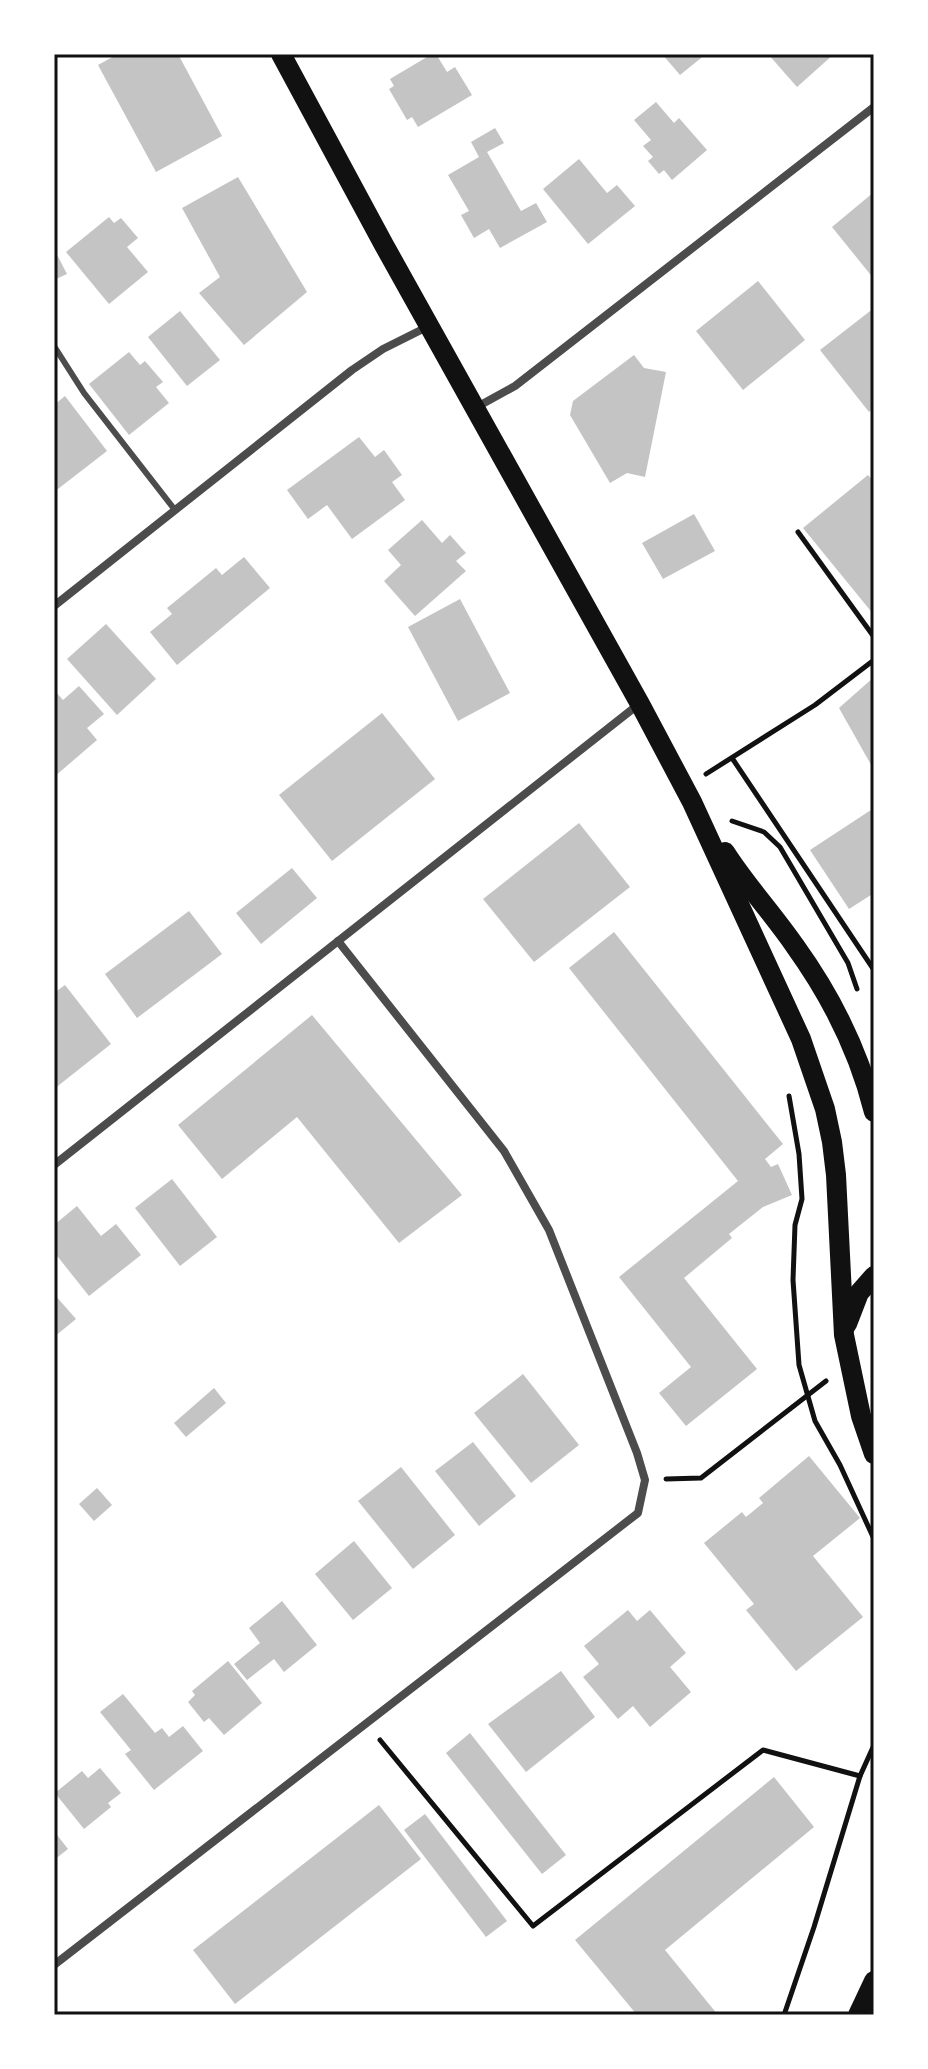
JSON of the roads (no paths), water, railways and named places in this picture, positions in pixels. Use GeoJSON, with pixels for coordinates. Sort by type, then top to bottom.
{"type":"FeatureCollection","features":[{"type":"Feature","properties":{"kind":"main road"},"geometry":{"type":"LineString","coordinates":[[281,54],[640,704],[688,795],[801,1039],[825,1109],[836,1175],[844,1335],[861,1416],[874,1454]]}},
{"type":"Feature","properties":{"kind":"main road"},"geometry":{"type":"LineString","coordinates":[[688,795],[732,863],[811,969],[844,1030],[869,1087],[874,1112]]}},
{"type":"Feature","properties":{"kind":"main road"},"geometry":{"type":"LineString","coordinates":[[844,1335],[849,1313],[859,1293],[874,1276]]}},
{"type":"Feature","properties":{"kind":"main road"},"geometry":{"type":"LineString","coordinates":[[858,2015],[874,1981]]}},
{"type":"Feature","properties":{"kind":"street"},"geometry":{"type":"LineString","coordinates":[[474,408],[515,386],[874,107]]}},
{"type":"Feature","properties":{"kind":"street"},"geometry":{"type":"LineString","coordinates":[[54,606],[352,370],[383,349],[429,326]]}},
{"type":"Feature","properties":{"kind":"street"},"geometry":{"type":"LineString","coordinates":[[54,1165],[640,704]]}},
{"type":"Feature","properties":{"kind":"street"},"geometry":{"type":"LineString","coordinates":[[54,1965],[638,1513],[645,1480],[637,1453],[549,1230],[504,1151],[338,941]]}},
{"type":"Feature","properties":{"kind":"lane"},"geometry":{"type":"LineString","coordinates":[[54,346],[84,393],[175,510]]}}]}
